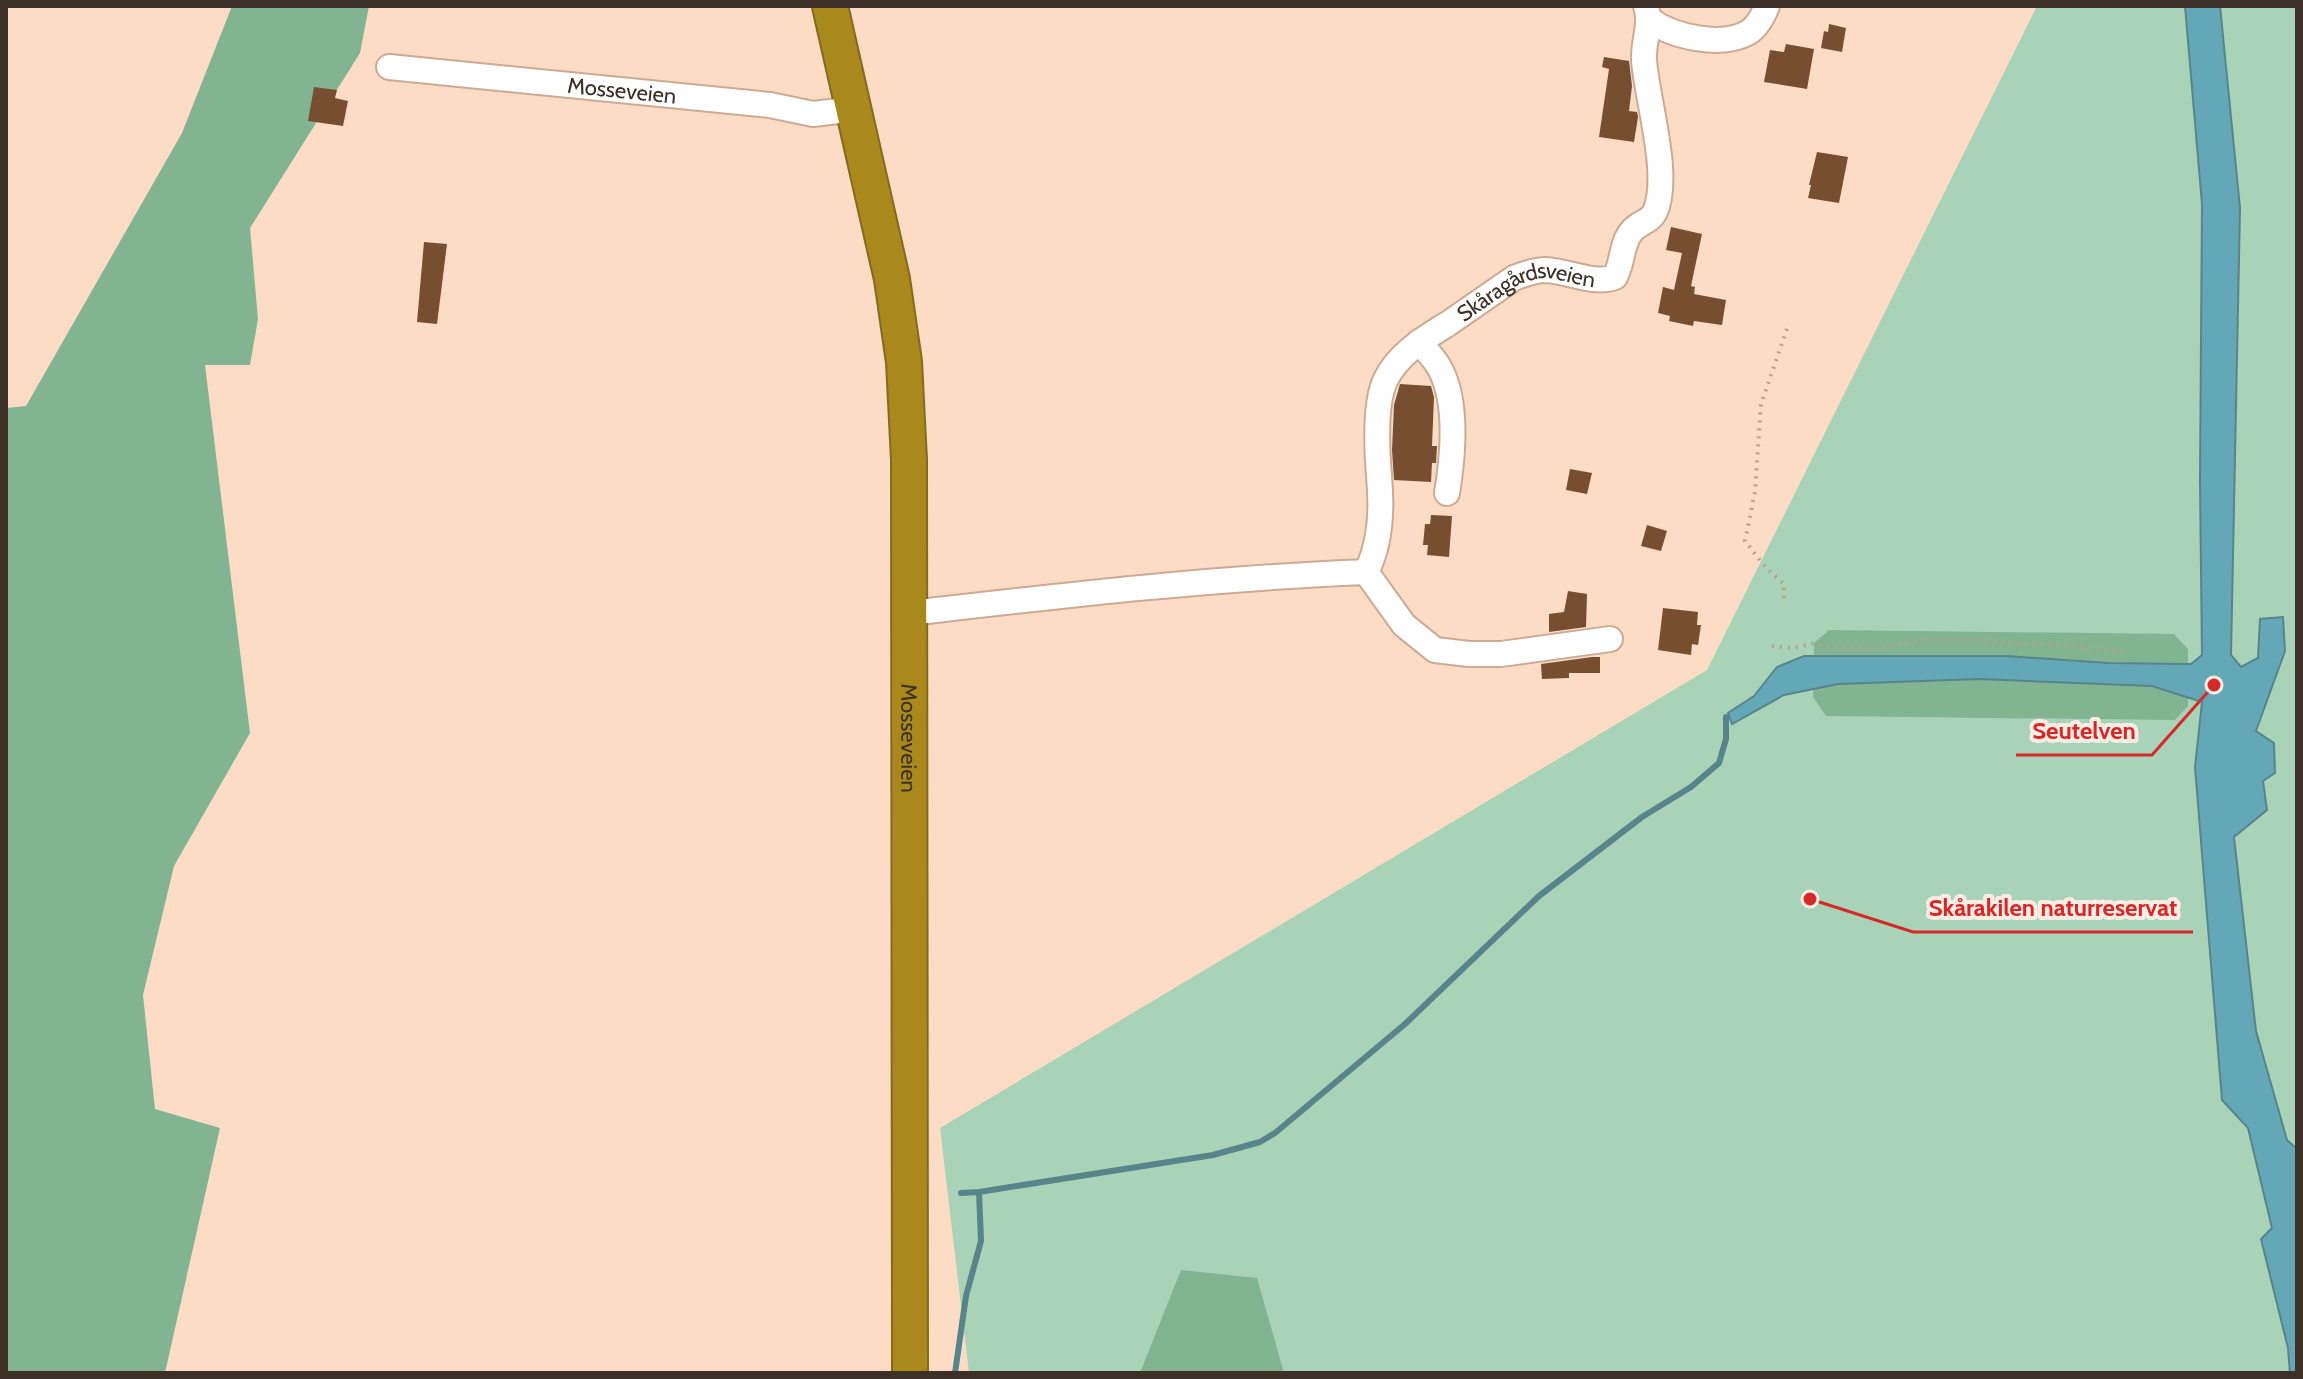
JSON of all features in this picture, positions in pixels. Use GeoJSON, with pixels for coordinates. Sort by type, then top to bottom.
{"type":"FeatureCollection","features":[{"type":"Feature","properties":{"kind":"highway","name":"Mosseveien"},"geometry":{"type":"LineString","coordinates":[[830,6],[892,279],[904,362],[909,460],[910,1373]]}},
{"type":"Feature","properties":{"kind":"street"},"geometry":{"type":"LineString","coordinates":[[1648,13],[1662,28],[1708,39],[1751,31],[1763,14]]}},
{"type":"Feature","properties":{"kind":"street","name":"Skåragårdsveien"},"geometry":{"type":"LineString","coordinates":[[1366,572],[1377,545],[1381,392],[1386,378],[1399,361],[1419,342],[1526,273],[1546,270],[1598,279],[1615,277],[1629,234],[1650,219],[1656,210],[1660,178],[1644,58],[1648,13]]}},
{"type":"Feature","properties":{"kind":"street","name":"Mosseveien"},"geometry":{"type":"LineString","coordinates":[[389,67],[770,105],[813,114],[855,109]]}},
{"type":"Feature","properties":{"kind":"street"},"geometry":{"type":"LineString","coordinates":[[1419,342],[1438,365],[1450,398],[1452,464],[1447,493]]}},
{"type":"Feature","properties":{"kind":"street"},"geometry":{"type":"LineString","coordinates":[[909,611],[1249,578],[1366,572],[1404,625],[1435,650],[1501,654],[1610,639]]}},
{"type":"Feature","properties":{"kind":"path"},"geometry":{"type":"LineString","coordinates":[[1784,598],[1784,584],[1767,569],[1745,541],[1755,492],[1761,404],[1789,323]]}},
{"type":"Feature","properties":{"kind":"path"},"geometry":{"type":"LineString","coordinates":[[1772,646],[1793,648],[1816,643],[1836,648],[1879,649],[1922,640],[1979,640],[2129,651]]}},
{"type":"Feature","properties":{"kind":"green space"},"geometry":{"type":"Polygon","coordinates":[[[232,6],[369,6],[360,53],[250,228],[258,319],[250,365],[205,365],[250,733],[174,866],[143,995],[155,1109],[220,1128],[165,1373],[6,1373],[6,408],[26,406],[182,133],[232,6]]]}},
{"type":"Feature","properties":{"kind":"green space"},"geometry":{"type":"Polygon","coordinates":[[[2037,6],[2297,6],[2297,1373],[969,1373],[940,1128],[1707,670],[2037,6]]]}},
{"type":"Feature","properties":{"kind":"green space"},"geometry":{"type":"Polygon","coordinates":[[[1829,630],[2174,634],[2188,649],[2188,706],[2175,720],[1826,716],[1813,697],[1814,643],[1829,630]]]}},
{"type":"Feature","properties":{"kind":"green space"},"geometry":{"type":"Polygon","coordinates":[[[1181,1270],[1257,1278],[1284,1373],[1140,1373],[1181,1270]]]}},
{"type":"Feature","properties":{"kind":"water"},"geometry":{"type":"Polygon","coordinates":[[[2185,6],[2220,6],[2240,208],[2231,655],[2241,667],[2258,658],[2260,619],[2283,617],[2285,651],[2256,731],[2274,743],[2275,773],[2263,781],[2267,810],[2234,837],[2256,1031],[2287,1140],[2297,1149],[2297,1373],[2290,1373],[2288,1348],[2261,1239],[2272,1228],[2248,1128],[2222,1100],[2195,767],[2202,702],[2152,686],[1979,679],[1838,684],[1784,695],[1732,724],[1728,713],[1754,696],[1777,667],[1804,656],[2006,656],[2108,663],[2191,664],[2202,655],[2202,204],[2185,6]]]}},
{"type":"Feature","properties":{"kind":"building"},"geometry":{"type":"Polygon","coordinates":[[[1829,24],[1846,28],[1842,52],[1821,48],[1824,31],[1828,32],[1829,24]]]}},
{"type":"Feature","properties":{"kind":"building"},"geometry":{"type":"Polygon","coordinates":[[[1786,44],[1814,49],[1807,89],[1764,82],[1770,50],[1784,52],[1786,44]]]}},
{"type":"Feature","properties":{"kind":"building"},"geometry":{"type":"Polygon","coordinates":[[[1604,57],[1629,61],[1632,86],[1629,111],[1637,112],[1638,117],[1634,142],[1599,137],[1609,69],[1602,67],[1604,57]]]}},
{"type":"Feature","properties":{"kind":"building"},"geometry":{"type":"Polygon","coordinates":[[[314,87],[337,90],[335,98],[348,101],[343,126],[308,121],[314,87]]]}},
{"type":"Feature","properties":{"kind":"building"},"geometry":{"type":"Polygon","coordinates":[[[1817,152],[1848,157],[1839,203],[1808,198],[1817,152]]]}},
{"type":"Feature","properties":{"kind":"building"},"geometry":{"type":"Polygon","coordinates":[[[1671,227],[1702,234],[1691,286],[1695,287],[1694,294],[1726,300],[1722,325],[1694,321],[1693,326],[1669,321],[1670,316],[1658,313],[1663,287],[1674,290],[1682,253],[1666,250],[1671,227]]]}},
{"type":"Feature","properties":{"kind":"building"},"geometry":{"type":"Polygon","coordinates":[[[424,242],[447,244],[437,324],[417,322],[424,242]]]}},
{"type":"Feature","properties":{"kind":"building"},"geometry":{"type":"Polygon","coordinates":[[[1400,384],[1431,386],[1434,397],[1432,446],[1437,446],[1431,482],[1394,480],[1394,405],[1400,384]]]}},
{"type":"Feature","properties":{"kind":"building"},"geometry":{"type":"Polygon","coordinates":[[[1570,469],[1592,473],[1587,494],[1566,490],[1570,469]]]}},
{"type":"Feature","properties":{"kind":"building"},"geometry":{"type":"Polygon","coordinates":[[[1431,515],[1452,516],[1449,557],[1427,555],[1428,545],[1423,545],[1425,524],[1430,524],[1431,515]]]}},
{"type":"Feature","properties":{"kind":"building"},"geometry":{"type":"Polygon","coordinates":[[[1647,525],[1667,531],[1661,551],[1641,546],[1647,525]]]}},
{"type":"Feature","properties":{"kind":"building"},"geometry":{"type":"Polygon","coordinates":[[[1568,591],[1587,594],[1586,627],[1549,632],[1549,614],[1564,612],[1568,591]]]}},
{"type":"Feature","properties":{"kind":"building"},"geometry":{"type":"Polygon","coordinates":[[[1663,608],[1698,612],[1697,625],[1701,625],[1698,645],[1692,644],[1691,655],[1658,650],[1663,608]]]}},
{"type":"Feature","properties":{"kind":"building"},"geometry":{"type":"Polygon","coordinates":[[[1600,657],[1600,673],[1569,673],[1569,678],[1542,679],[1541,664],[1600,657]]]}},
{"type":"Feature","properties":{"kind":"waterway"},"geometry":{"type":"LineString","coordinates":[[961,1193],[1213,1155],[1260,1142],[1275,1133],[1405,1024],[1539,896],[1642,817],[1691,787],[1719,763],[1726,739],[1726,717]]}},
{"type":"Feature","properties":{"kind":"waterway"},"geometry":{"type":"LineString","coordinates":[[955,1373],[966,1296],[981,1241],[979,1192]]}},
{"type":"Feature","properties":{"kind":"place","name":"Seutelven"},"geometry":{"type":"Point","coordinates":[2214,685]}},
{"type":"Feature","properties":{"kind":"place","name":"Skårakilen naturreservat"},"geometry":{"type":"Point","coordinates":[1810,899]}}]}
